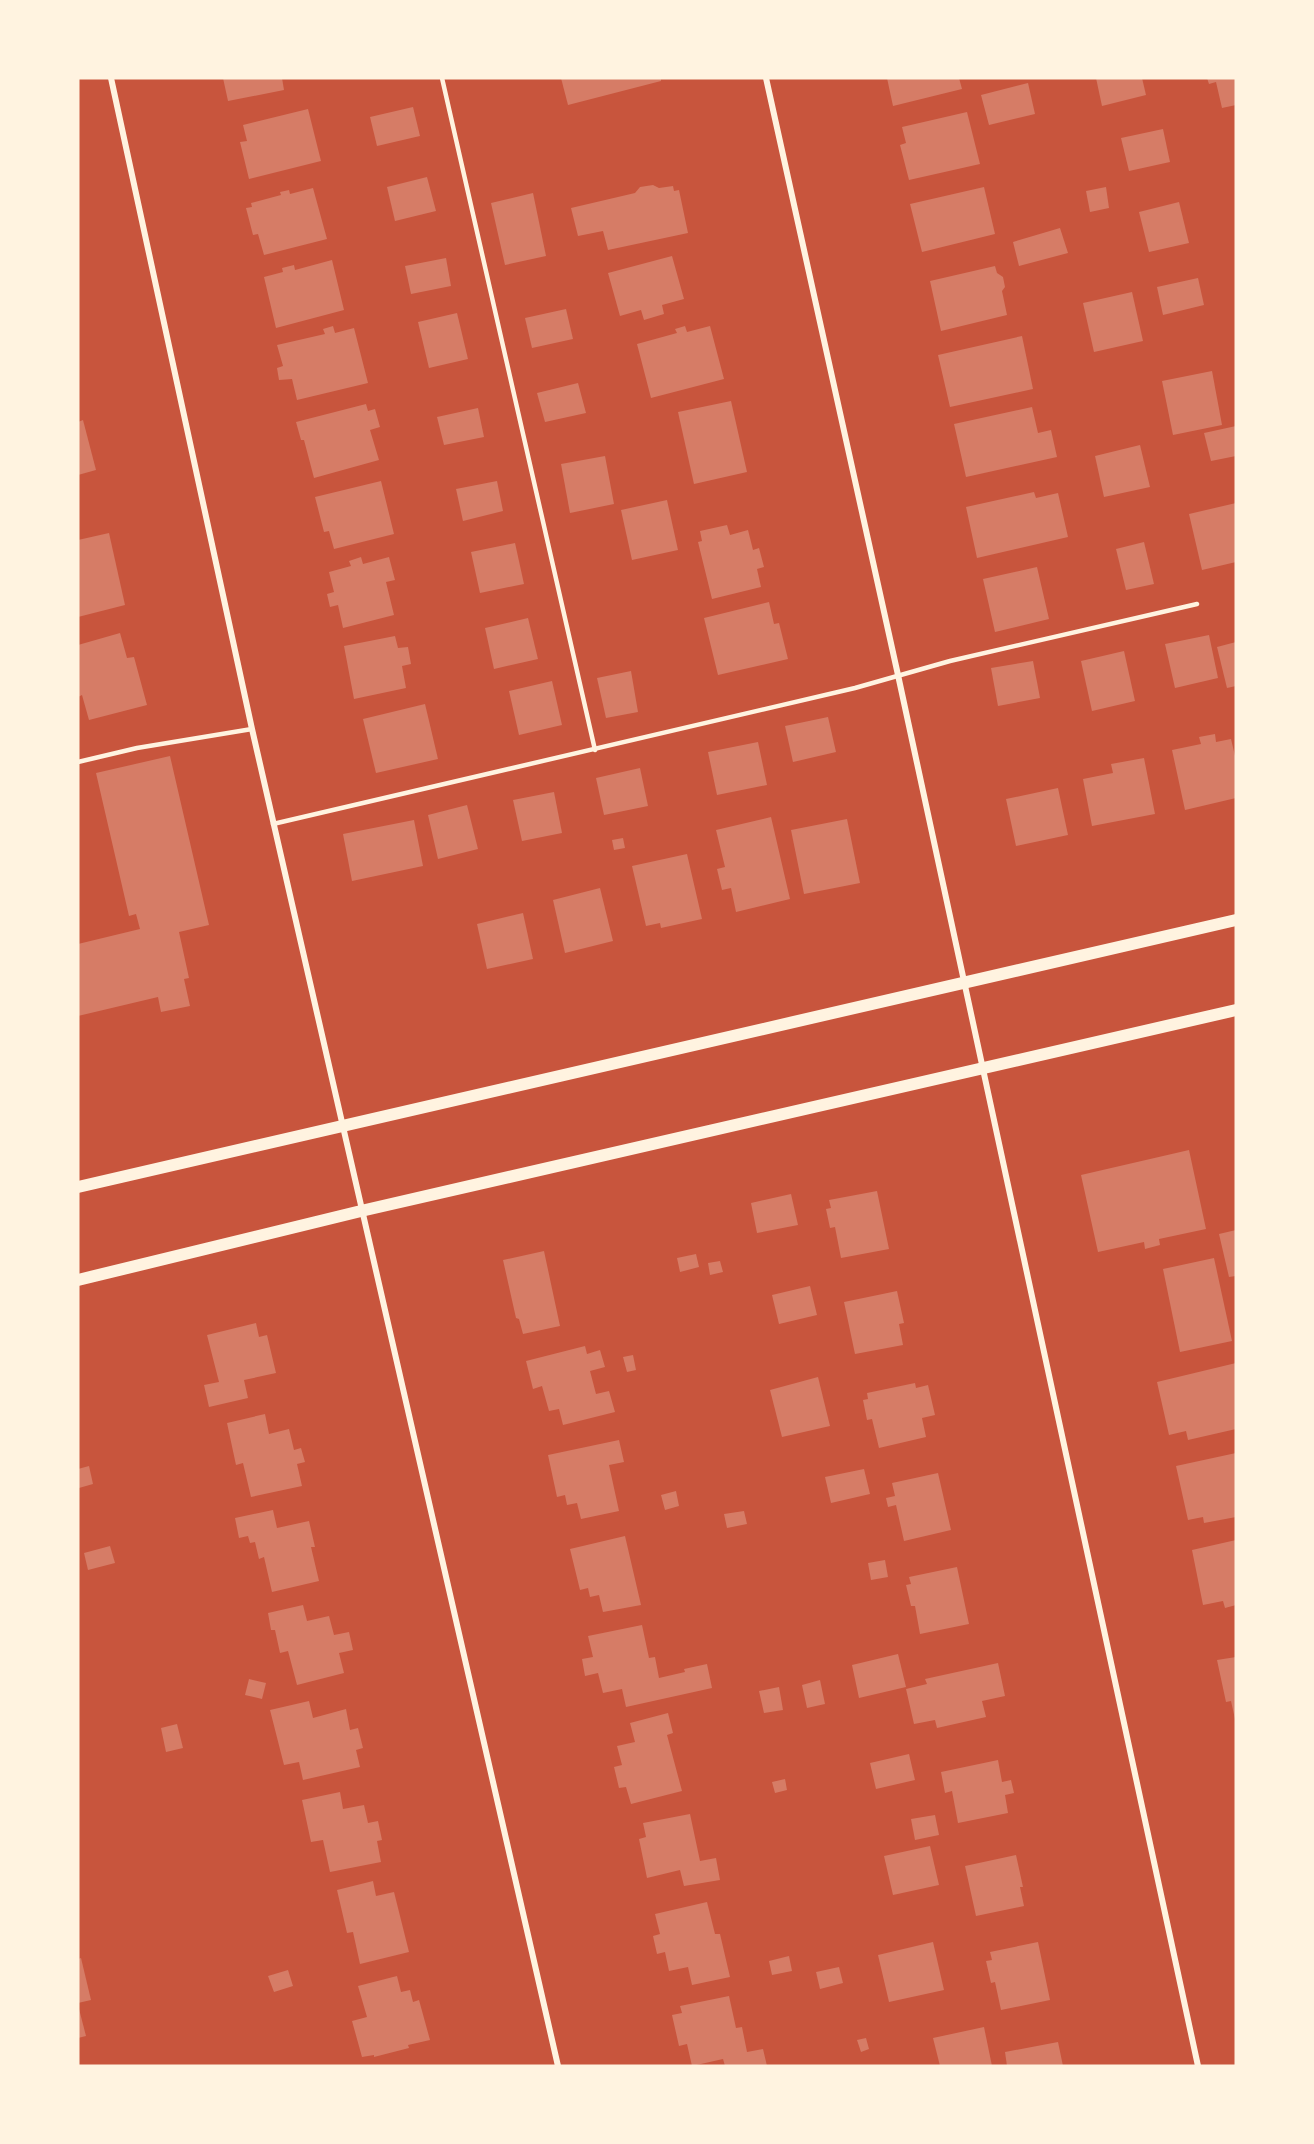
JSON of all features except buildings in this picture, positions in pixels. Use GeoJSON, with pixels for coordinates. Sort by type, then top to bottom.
{"type":"FeatureCollection","features":[{"type":"Feature","properties":{"kind":"main road"},"geometry":{"type":"LineString","coordinates":[[78,1187],[1236,920]]}},
{"type":"Feature","properties":{"kind":"main road"},"geometry":{"type":"LineString","coordinates":[[78,1280],[361,1211],[1236,1010]]}},
{"type":"Feature","properties":{"kind":"street"},"geometry":{"type":"LineString","coordinates":[[111,78],[273,824],[558,2066]]}},
{"type":"Feature","properties":{"kind":"street"},"geometry":{"type":"LineString","coordinates":[[766,78],[984,1068],[1198,2066]]}},
{"type":"Feature","properties":{"kind":"lane"},"geometry":{"type":"LineString","coordinates":[[442,78],[596,750]]}},
{"type":"Feature","properties":{"kind":"lane"},"geometry":{"type":"LineString","coordinates":[[273,824],[596,750],[855,688],[950,661],[1197,604]]}},
{"type":"Feature","properties":{"kind":"lane"},"geometry":{"type":"LineString","coordinates":[[78,762],[137,748],[252,729]]}}]}
